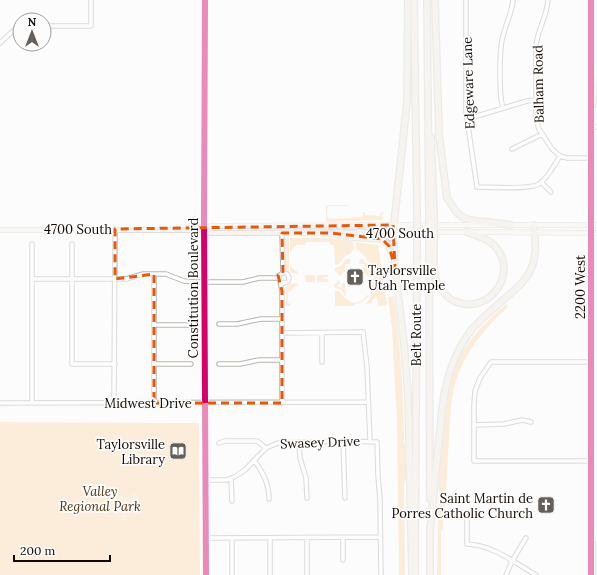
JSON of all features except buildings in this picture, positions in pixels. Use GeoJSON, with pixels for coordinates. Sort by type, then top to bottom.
{"type":"FeatureCollection","features":[{"type":"Feature","properties":{"kind":"highway"},"geometry":{"type":"LineString","coordinates":[[394,268],[393,225],[404,141],[407,102],[408,0]]}},
{"type":"Feature","properties":{"kind":"highway","name":"Belt Route"},"geometry":{"type":"LineString","coordinates":[[414,0],[417,212],[415,575]]}},
{"type":"Feature","properties":{"kind":"highway","name":"Belt Route"},"geometry":{"type":"LineString","coordinates":[[427,0],[431,212],[430,575]]}},
{"type":"Feature","properties":{"kind":"highway"},"geometry":{"type":"LineString","coordinates":[[435,0],[439,134],[447,198],[457,213],[466,219],[511,225]]}},
{"type":"Feature","properties":{"kind":"highway"},"geometry":{"type":"LineString","coordinates":[[430,530],[444,392],[449,372],[467,335],[527,277],[533,266],[534,225]]}},
{"type":"Feature","properties":{"kind":"highway"},"geometry":{"type":"LineString","coordinates":[[431,247],[435,276],[443,292],[451,299],[462,303],[473,304],[484,301],[495,293],[501,283],[504,272],[503,261],[498,251],[491,243],[483,238],[467,232]]}},
{"type":"Feature","properties":{"kind":"highway"},"geometry":{"type":"LineString","coordinates":[[330,233],[351,237],[377,238],[384,240],[390,248],[403,331],[407,376],[412,575]]}},
{"type":"Feature","properties":{"kind":"main road","name":"Constitution Boulevard"},"geometry":{"type":"LineString","coordinates":[[204,0],[206,575]]}},
{"type":"Feature","properties":{"kind":"main road","name":"4700 South"},"geometry":{"type":"LineString","coordinates":[[204,230],[211,226],[597,225]]}},
{"type":"Feature","properties":{"kind":"main road","name":"4700 South"},"geometry":{"type":"LineString","coordinates":[[0,230],[204,230],[211,233],[597,233]]}},
{"type":"Feature","properties":{"kind":"street"},"geometry":{"type":"LineString","coordinates":[[52,26],[91,26],[91,0]]}},
{"type":"Feature","properties":{"kind":"street","name":"Edgeware Lane"},"geometry":{"type":"LineString","coordinates":[[466,0],[466,107],[477,187],[528,187],[537,185],[541,182]]}},
{"type":"Feature","properties":{"kind":"street"},"geometry":{"type":"LineString","coordinates":[[503,108],[501,98],[502,41],[511,14],[513,0]]}},
{"type":"Feature","properties":{"kind":"street","name":"Balham Road"},"geometry":{"type":"LineString","coordinates":[[548,0],[547,13],[537,41],[537,124],[552,149],[560,156]]}},
{"type":"Feature","properties":{"kind":"street","name":"2200 West"},"geometry":{"type":"LineString","coordinates":[[591,0],[591,233],[593,343],[591,362],[591,575]]}},
{"type":"Feature","properties":{"kind":"street"},"geometry":{"type":"LineString","coordinates":[[0,44],[12,31]]}},
{"type":"Feature","properties":{"kind":"street"},"geometry":{"type":"LineString","coordinates":[[467,119],[527,101],[536,100]]}},
{"type":"Feature","properties":{"kind":"street"},"geometry":{"type":"LineString","coordinates":[[591,127],[597,127]]}},
{"type":"Feature","properties":{"kind":"street"},"geometry":{"type":"LineString","coordinates":[[512,149],[542,134]]}},
{"type":"Feature","properties":{"kind":"street"},"geometry":{"type":"LineString","coordinates":[[551,192],[541,182],[560,156],[567,158],[591,158]]}},
{"type":"Feature","properties":{"kind":"street"},"geometry":{"type":"LineString","coordinates":[[114,403],[115,229]]}},
{"type":"Feature","properties":{"kind":"street"},"geometry":{"type":"LineString","coordinates":[[282,233],[283,273],[279,280],[282,291],[282,403]]}},
{"type":"Feature","properties":{"kind":"street"},"geometry":{"type":"LineString","coordinates":[[32,244],[32,403]]}},
{"type":"Feature","properties":{"kind":"street"},"geometry":{"type":"LineString","coordinates":[[72,244],[72,364],[115,364]]}},
{"type":"Feature","properties":{"kind":"street"},"geometry":{"type":"LineString","coordinates":[[282,291],[289,277],[287,274],[283,273]]}},
{"type":"Feature","properties":{"kind":"street"},"geometry":{"type":"LineString","coordinates":[[32,279],[126,279],[143,274],[166,274],[190,282],[243,282],[259,278],[279,280],[282,283],[286,283]]}},
{"type":"Feature","properties":{"kind":"street"},"geometry":{"type":"LineString","coordinates":[[154,274],[154,403]]}},
{"type":"Feature","properties":{"kind":"street"},"geometry":{"type":"LineString","coordinates":[[219,324],[237,324],[261,319],[282,319]]}},
{"type":"Feature","properties":{"kind":"street"},"geometry":{"type":"LineString","coordinates":[[154,325],[190,325]]}},
{"type":"Feature","properties":{"kind":"street"},"geometry":{"type":"LineString","coordinates":[[282,333],[363,332],[366,359],[370,441]]}},
{"type":"Feature","properties":{"kind":"street"},"geometry":{"type":"LineString","coordinates":[[322,333],[322,362]]}},
{"type":"Feature","properties":{"kind":"street"},"geometry":{"type":"LineString","coordinates":[[219,364],[240,364],[259,360],[282,360]]}},
{"type":"Feature","properties":{"kind":"street"},"geometry":{"type":"LineString","coordinates":[[591,362],[491,362],[480,378],[475,391],[474,425],[474,461],[591,461]]}},
{"type":"Feature","properties":{"kind":"street"},"geometry":{"type":"LineString","coordinates":[[154,364],[191,364]]}},
{"type":"Feature","properties":{"kind":"street","name":"Midwest Drive"},"geometry":{"type":"LineString","coordinates":[[0,403],[368,402]]}},
{"type":"Feature","properties":{"kind":"street"},"geometry":{"type":"LineString","coordinates":[[591,403],[596,403]]}},
{"type":"Feature","properties":{"kind":"street"},"geometry":{"type":"LineString","coordinates":[[474,425],[504,424],[522,420],[531,422]]}},
{"type":"Feature","properties":{"kind":"street"},"geometry":{"type":"LineString","coordinates":[[219,443],[225,441],[257,441],[266,448]]}},
{"type":"Feature","properties":{"kind":"street"},"geometry":{"type":"LineString","coordinates":[[343,441],[343,478],[345,498]]}},
{"type":"Feature","properties":{"kind":"street","name":"Swasey Drive"},"geometry":{"type":"LineString","coordinates":[[231,479],[241,474],[266,448],[278,443],[343,441],[377,442],[380,537]]}},
{"type":"Feature","properties":{"kind":"street"},"geometry":{"type":"LineString","coordinates":[[299,442],[300,458],[306,478],[306,498]]}},
{"type":"Feature","properties":{"kind":"street"},"geometry":{"type":"LineString","coordinates":[[254,460],[266,480],[269,488],[269,499]]}},
{"type":"Feature","properties":{"kind":"street"},"geometry":{"type":"LineString","coordinates":[[205,480],[231,479],[232,501]]}},
{"type":"Feature","properties":{"kind":"street"},"geometry":{"type":"LineString","coordinates":[[467,520],[467,544],[485,547],[536,575]]}},
{"type":"Feature","properties":{"kind":"street"},"geometry":{"type":"LineString","coordinates":[[343,560],[344,537]]}},
{"type":"Feature","properties":{"kind":"street"},"geometry":{"type":"LineString","coordinates":[[206,538],[380,537],[381,575]]}},
{"type":"Feature","properties":{"kind":"street"},"geometry":{"type":"LineString","coordinates":[[232,538],[232,575]]}},
{"type":"Feature","properties":{"kind":"street"},"geometry":{"type":"LineString","coordinates":[[270,538],[270,575]]}},
{"type":"Feature","properties":{"kind":"street"},"geometry":{"type":"LineString","coordinates":[[307,538],[307,575]]}},
{"type":"Feature","properties":{"kind":"street"},"geometry":{"type":"LineString","coordinates":[[506,575],[512,561],[526,538]]}},
{"type":"Feature","properties":{"kind":"highlighted area"},"geometry":{"type":"Polygon","coordinates":[[[393,225],[395,268],[389,246],[382,239],[330,233],[282,233],[283,273],[278,275],[282,291],[282,403],[154,403],[154,274],[115,279],[115,229],[393,225]]]}},
{"type":"Feature","properties":{"kind":"green space"},"geometry":{"type":"Polygon","coordinates":[[[597,72],[597,108],[595,108],[597,72]]]}},
{"type":"Feature","properties":{"kind":"green space"},"geometry":{"type":"Polygon","coordinates":[[[348,205],[328,206],[327,217],[329,219],[363,217],[363,212],[365,212],[365,215],[380,216],[381,212],[384,212],[381,216],[384,218],[381,220],[327,222],[326,206],[348,205]]]}},
{"type":"Feature","properties":{"kind":"green space"},"geometry":{"type":"Polygon","coordinates":[[[289,237],[289,272],[285,267],[285,239],[289,237]]]}},
{"type":"Feature","properties":{"kind":"green space"},"geometry":{"type":"Polygon","coordinates":[[[290,238],[328,238],[353,241],[354,248],[351,253],[344,257],[339,264],[335,265],[334,245],[330,245],[330,242],[306,242],[306,245],[297,245],[291,250],[290,255],[290,238]]]}},
{"type":"Feature","properties":{"kind":"green space"},"geometry":{"type":"Polygon","coordinates":[[[356,242],[378,245],[387,305],[378,306],[377,297],[372,300],[372,303],[365,304],[371,297],[373,274],[371,265],[356,248],[356,242]]]}},
{"type":"Feature","properties":{"kind":"green space"},"geometry":{"type":"Polygon","coordinates":[[[346,259],[350,259],[350,264],[345,264],[345,271],[340,276],[335,271],[335,268],[341,266],[346,259]]]}},
{"type":"Feature","properties":{"kind":"green space"},"geometry":{"type":"Polygon","coordinates":[[[360,259],[363,259],[369,268],[371,277],[368,277],[366,273],[364,273],[364,264],[359,264],[360,259]]]}},
{"type":"Feature","properties":{"kind":"green space"},"geometry":{"type":"Polygon","coordinates":[[[290,263],[292,268],[297,271],[298,274],[291,273],[290,263]]]}},
{"type":"Feature","properties":{"kind":"green space"},"geometry":{"type":"Polygon","coordinates":[[[305,275],[315,275],[315,282],[305,282],[305,275]]]}},
{"type":"Feature","properties":{"kind":"green space"},"geometry":{"type":"Polygon","coordinates":[[[317,275],[329,275],[328,277],[324,277],[325,279],[328,279],[329,282],[317,282],[317,275]]]}},
{"type":"Feature","properties":{"kind":"green space"},"geometry":{"type":"Polygon","coordinates":[[[340,280],[338,287],[342,288],[342,283],[345,284],[346,297],[341,290],[335,288],[334,285],[340,280]]]}},
{"type":"Feature","properties":{"kind":"green space"},"geometry":{"type":"Polygon","coordinates":[[[291,283],[299,284],[288,292],[288,303],[291,304],[290,306],[286,306],[286,287],[291,283]]]}},
{"type":"Feature","properties":{"kind":"green space"},"geometry":{"type":"Polygon","coordinates":[[[335,290],[339,291],[349,301],[356,303],[367,295],[369,296],[361,303],[355,304],[354,306],[335,306],[335,290]]]}},
{"type":"Feature","properties":{"kind":"green space"},"geometry":{"type":"Polygon","coordinates":[[[394,296],[401,370],[405,445],[405,575],[399,575],[397,422],[392,328],[388,297],[394,296]]]}},
{"type":"Feature","properties":{"kind":"green space"},"geometry":{"type":"Polygon","coordinates":[[[506,304],[508,307],[483,332],[476,342],[464,362],[455,384],[450,412],[445,518],[443,518],[443,530],[441,530],[441,575],[437,575],[441,448],[445,404],[449,382],[461,353],[485,323],[506,304]]]}},
{"type":"Feature","properties":{"kind":"green space","name":"Valley Regional Park"},"geometry":{"type":"Polygon","coordinates":[[[0,422],[199,423],[200,575],[0,575],[0,422]]]}},
{"type":"Feature","properties":{"kind":"green space"},"geometry":{"type":"Polygon","coordinates":[[[594,541],[597,541],[597,575],[594,575],[594,541]]]}},
{"type":"Feature","properties":{"kind":"shaded area"},"geometry":{"type":"Polygon","coordinates":[[[135,491],[139,497],[139,502],[135,507],[131,502],[127,502],[127,520],[116,520],[116,500],[114,500],[114,496],[130,496],[131,500],[131,496],[135,491]]]}},
{"type":"Feature","properties":{"kind":"cycle path"},"geometry":{"type":"LineString","coordinates":[[205,0],[204,222],[206,575]]}},
{"type":"Feature","properties":{"kind":"cycle path"},"geometry":{"type":"LineString","coordinates":[[591,0],[591,575]]}},
{"type":"Feature","properties":{"kind":"place","name":"Taylorsville Utah Temple"},"geometry":{"type":"Point","coordinates":[355,277]}},
{"type":"Feature","properties":{"kind":"place","name":"Taylorsville Library"},"geometry":{"type":"Point","coordinates":[178,451]}},
{"type":"Feature","properties":{"kind":"place","name":"Saint Martin de Porres Catholic Church"},"geometry":{"type":"Point","coordinates":[546,505]}}]}
